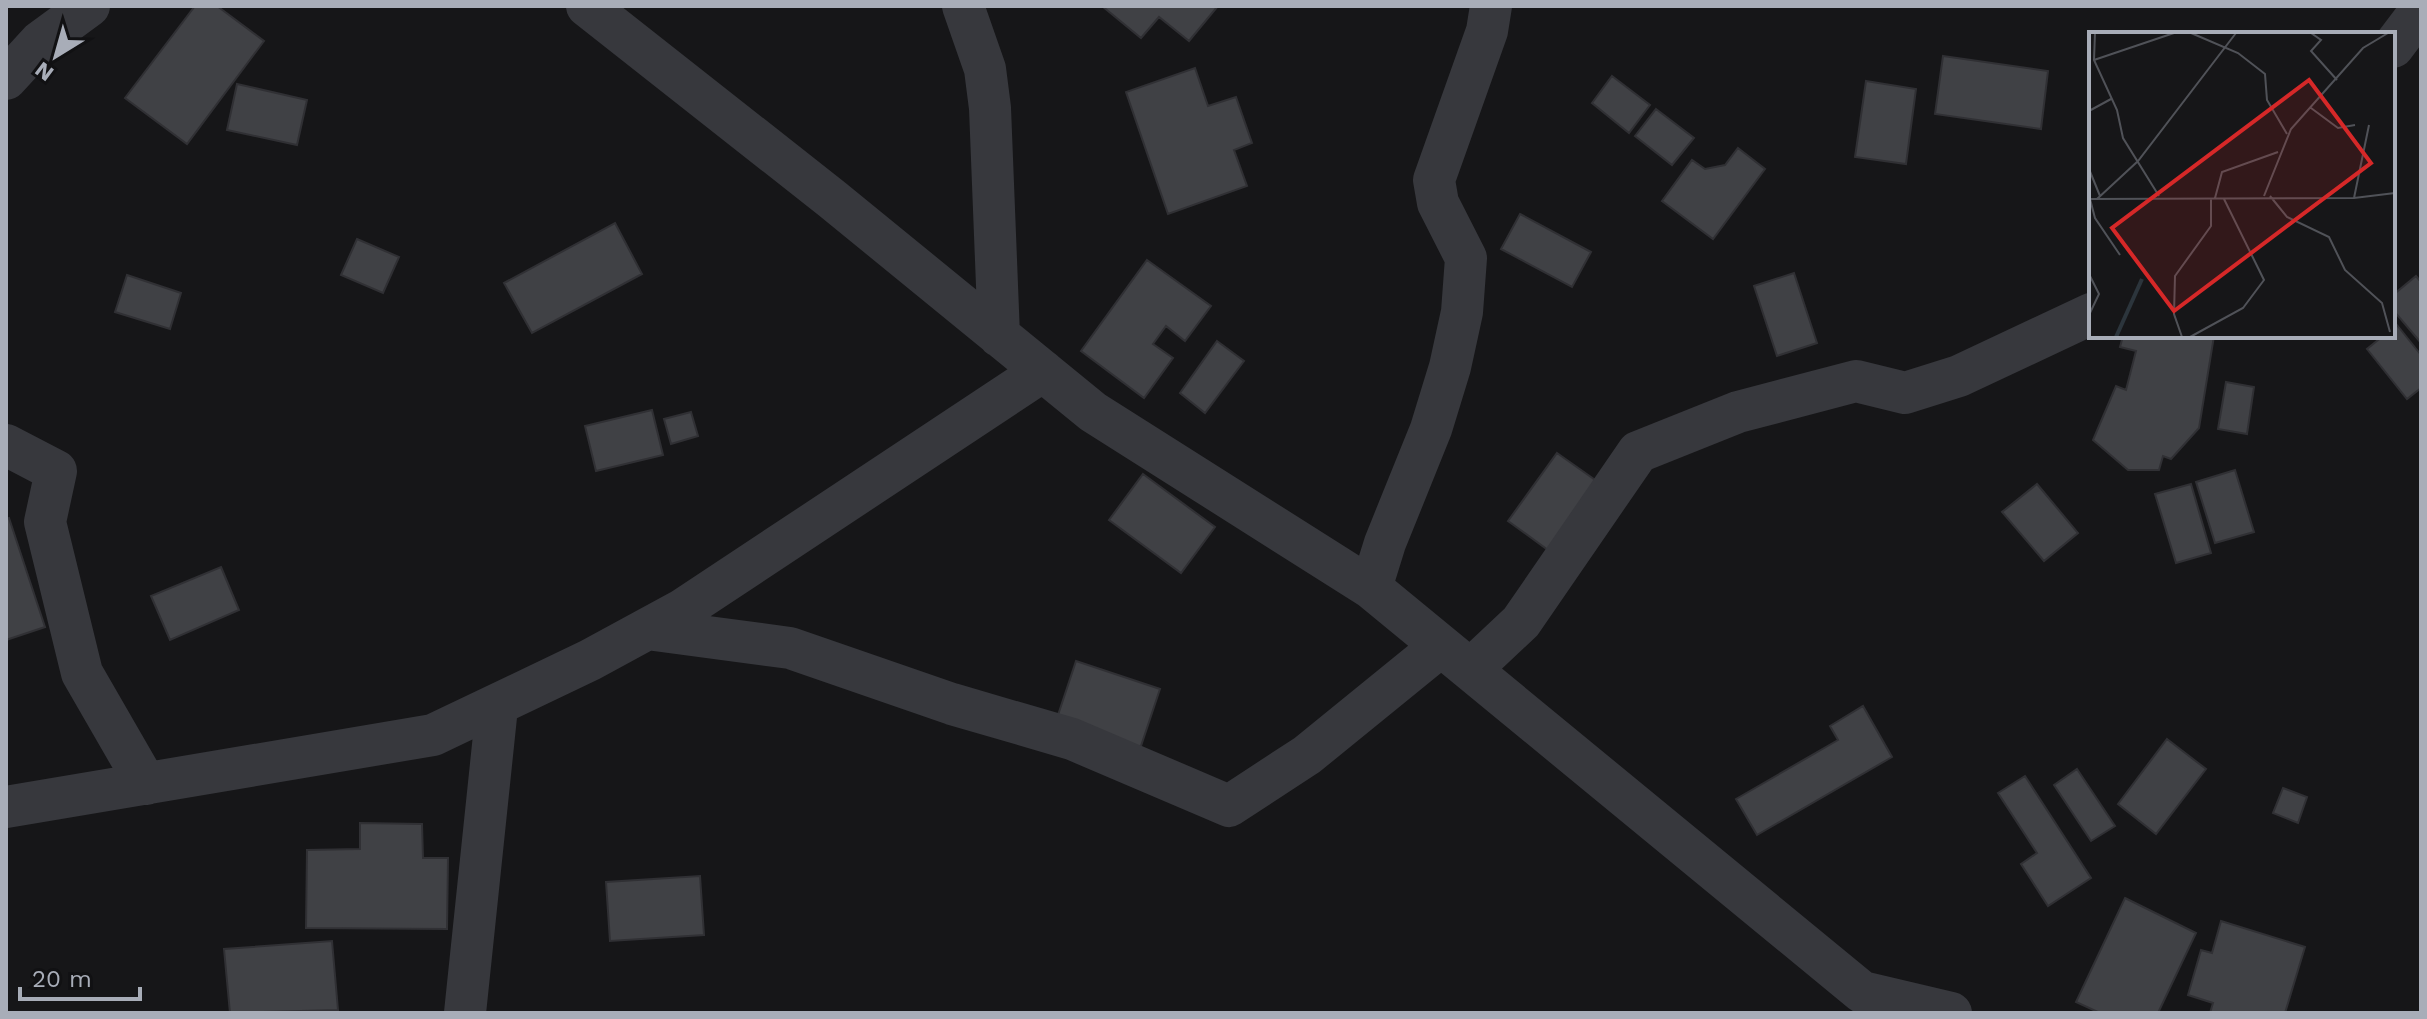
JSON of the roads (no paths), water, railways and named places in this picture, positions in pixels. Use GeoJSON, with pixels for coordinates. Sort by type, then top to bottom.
{"type":"FeatureCollection","features":[{"type":"Feature","properties":{"kind":"street"},"geometry":{"type":"LineString","coordinates":[[6,79],[40,42],[89,6]]}},
{"type":"Feature","properties":{"kind":"street"},"geometry":{"type":"LineString","coordinates":[[587,6],[820,189],[1093,412],[1371,588],[1861,1003],[1951,1013]]}},
{"type":"Feature","properties":{"kind":"street"},"geometry":{"type":"LineString","coordinates":[[963,6],[985,69],[988,95],[999,336]]}},
{"type":"Feature","properties":{"kind":"street"},"geometry":{"type":"LineString","coordinates":[[1371,588],[1450,367],[1462,312],[1466,258],[1438,203],[1434,180],[1487,31],[1491,6]]}},
{"type":"Feature","properties":{"kind":"street"},"geometry":{"type":"LineString","coordinates":[[2395,44],[2421,10]]}},
{"type":"Feature","properties":{"kind":"street"},"geometry":{"type":"LineString","coordinates":[[647,629],[790,648],[952,704],[1072,739],[1229,806],[1456,658],[1521,622],[1638,452],[1738,412],[1856,381],[1905,393],[1959,376],[2089,315]]}},
{"type":"Feature","properties":{"kind":"street"},"geometry":{"type":"LineString","coordinates":[[6,807],[433,735],[497,707],[682,610],[1043,371]]}},
{"type":"Feature","properties":{"kind":"street"},"geometry":{"type":"LineString","coordinates":[[6,445],[56,471],[45,522],[82,673],[146,784]]}},
{"type":"Feature","properties":{"kind":"street"},"geometry":{"type":"LineString","coordinates":[[465,1013],[497,707]]}}]}
